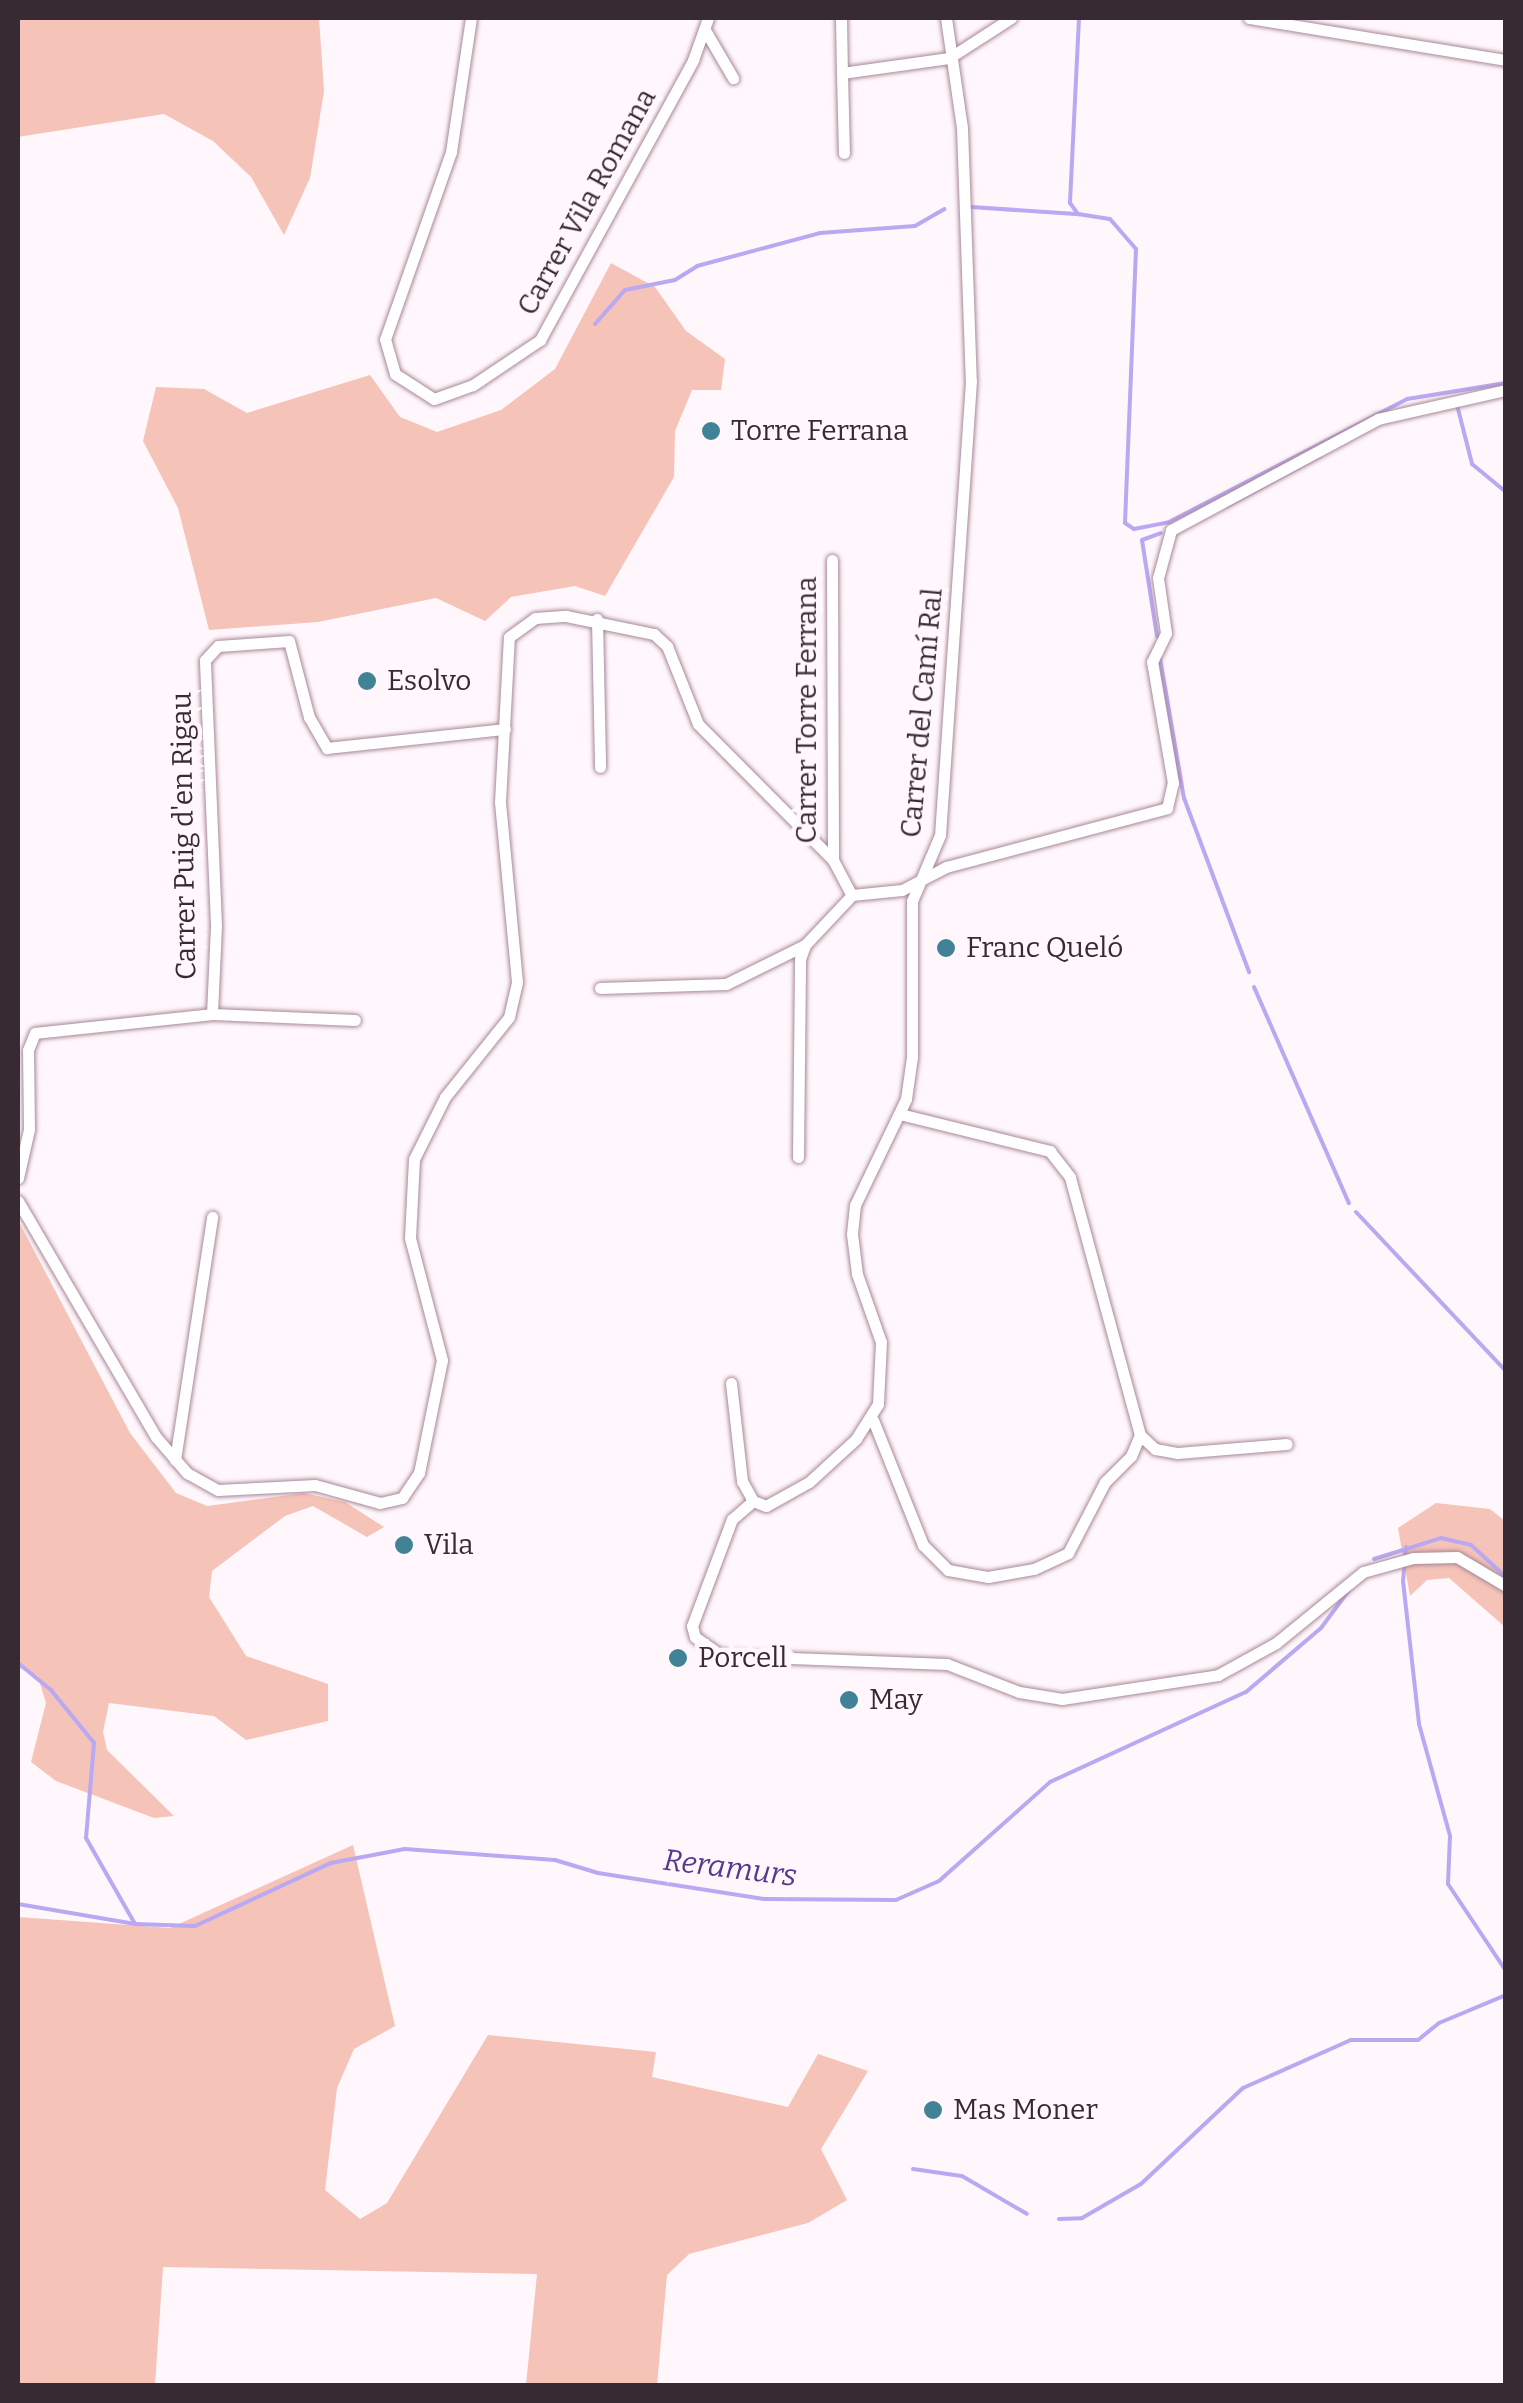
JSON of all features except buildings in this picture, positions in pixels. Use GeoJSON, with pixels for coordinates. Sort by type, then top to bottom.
{"type":"FeatureCollection","features":[{"type":"Feature","properties":{"kind":"street","name":"Carrer Vila Romana"},"geometry":{"type":"LineString","coordinates":[[471,18],[452,152],[386,340],[394,374],[434,400],[473,386],[540,340],[706,24]]}},
{"type":"Feature","properties":{"kind":"street"},"geometry":{"type":"LineString","coordinates":[[841,18],[844,153]]}},
{"type":"Feature","properties":{"kind":"street","name":"Carrer del Camí Ral"},"geometry":{"type":"LineString","coordinates":[[873,1420],[881,1342],[857,1274],[852,1234],[855,1205],[899,1114],[912,1057],[912,901],[940,836],[950,743],[971,381],[962,128],[948,58],[946,18]]}},
{"type":"Feature","properties":{"kind":"street"},"geometry":{"type":"LineString","coordinates":[[842,73],[948,58],[1011,18]]}},
{"type":"Feature","properties":{"kind":"street"},"geometry":{"type":"LineString","coordinates":[[1248,18],[1506,60]]}},
{"type":"Feature","properties":{"kind":"street","name":"Carrer Vila Romana"},"geometry":{"type":"LineString","coordinates":[[706,24],[733,78]]}},
{"type":"Feature","properties":{"kind":"street"},"geometry":{"type":"LineString","coordinates":[[600,988],[726,984],[805,945],[852,895],[902,890],[920,879],[1167,808],[1172,783],[1152,662],[1166,633],[1159,558],[1182,521],[1285,473],[1378,419],[1506,390]]}},
{"type":"Feature","properties":{"kind":"street","name":"Carrer Torre Ferrana"},"geometry":{"type":"LineString","coordinates":[[832,560],[833,860]]}},
{"type":"Feature","properties":{"kind":"street","name":"Carrer Torre Ferrana"},"geometry":{"type":"LineString","coordinates":[[505,729],[506,649],[518,624],[534,618],[597,619],[654,634],[667,646],[698,724],[833,860],[852,895]]}},
{"type":"Feature","properties":{"kind":"street"},"geometry":{"type":"LineString","coordinates":[[597,619],[600,767]]}},
{"type":"Feature","properties":{"kind":"street","name":"Carrer Puig d'en Rigau"},"geometry":{"type":"LineString","coordinates":[[212,1014],[216,925],[204,660],[218,646],[289,642],[309,717],[327,748],[505,729]]}},
{"type":"Feature","properties":{"kind":"street"},"geometry":{"type":"LineString","coordinates":[[18,1201],[156,1438],[176,1460],[218,1490],[316,1485],[380,1502],[402,1498],[413,1488],[442,1360],[410,1238],[414,1159],[445,1096],[509,1017],[517,982],[502,840],[505,729]]}},
{"type":"Feature","properties":{"kind":"street"},"geometry":{"type":"LineString","coordinates":[[798,1156],[805,945]]}},
{"type":"Feature","properties":{"kind":"street","name":"Carrer Puig d'en Rigau"},"geometry":{"type":"LineString","coordinates":[[18,1178],[29,1129],[28,1050],[35,1033],[212,1014],[355,1020]]}},
{"type":"Feature","properties":{"kind":"street"},"geometry":{"type":"LineString","coordinates":[[899,1114],[1050,1151],[1070,1177],[1140,1436],[1155,1450],[1177,1453],[1286,1444]]}},
{"type":"Feature","properties":{"kind":"street"},"geometry":{"type":"LineString","coordinates":[[176,1460],[212,1217]]}},
{"type":"Feature","properties":{"kind":"street"},"geometry":{"type":"LineString","coordinates":[[732,1382],[742,1481],[753,1501],[766,1506],[809,1482],[873,1420],[923,1545],[948,1570],[988,1577],[1034,1568],[1068,1553],[1105,1482],[1132,1456],[1140,1436]]}},
{"type":"Feature","properties":{"kind":"street"},"geometry":{"type":"LineString","coordinates":[[753,1501],[726,1531],[692,1626],[704,1647],[719,1654],[947,1664],[1019,1692],[1062,1699],[1218,1675],[1276,1644],[1337,1588],[1413,1558],[1457,1557],[1506,1586]]}},
{"type":"Feature","properties":{"kind":"shaded area"},"geometry":{"type":"Polygon","coordinates":[[[18,18],[319,18],[324,91],[310,178],[284,235],[251,177],[213,141],[164,114],[18,137],[18,18]]]}},
{"type":"Feature","properties":{"kind":"shaded area"},"geometry":{"type":"Polygon","coordinates":[[[611,263],[655,287],[686,331],[725,359],[721,390],[692,390],[675,431],[674,477],[605,596],[575,586],[511,597],[485,621],[436,598],[318,622],[209,630],[178,508],[143,441],[156,387],[204,389],[247,413],[370,375],[400,417],[437,432],[501,410],[555,369],[611,263]]]}},
{"type":"Feature","properties":{"kind":"shaded area"},"geometry":{"type":"Polygon","coordinates":[[[18,1220],[130,1433],[176,1493],[207,1506],[304,1493],[345,1502],[384,1527],[367,1537],[313,1506],[285,1516],[212,1571],[209,1597],[246,1656],[328,1684],[328,1721],[246,1740],[214,1716],[109,1703],[103,1732],[107,1750],[174,1816],[154,1818],[56,1781],[31,1762],[46,1703],[38,1677],[18,1667],[18,1220]]]}},
{"type":"Feature","properties":{"kind":"shaded area"},"geometry":{"type":"Polygon","coordinates":[[[1436,1503],[1490,1509],[1505,1521],[1505,1627],[1449,1578],[1427,1580],[1410,1596],[1398,1528],[1436,1503]]]}},
{"type":"Feature","properties":{"kind":"shaded area"},"geometry":{"type":"Polygon","coordinates":[[[353,1845],[395,2026],[354,2049],[337,2088],[325,2190],[360,2219],[387,2203],[488,2035],[656,2052],[652,2077],[788,2107],[818,2054],[868,2071],[821,2149],[847,2200],[808,2223],[689,2254],[667,2275],[657,2385],[526,2385],[537,2274],[163,2267],[155,2385],[18,2385],[18,1917],[170,1928],[353,1845]]]}},
{"type":"Feature","properties":{"kind":"waterway"},"geometry":{"type":"LineString","coordinates":[[1079,18],[1070,203],[1078,214],[1110,219],[1136,249],[1125,523],[1134,529],[1169,522],[1407,399],[1506,383]]}},
{"type":"Feature","properties":{"kind":"waterway"},"geometry":{"type":"LineString","coordinates":[[971,207],[1076,214]]}},
{"type":"Feature","properties":{"kind":"waterway"},"geometry":{"type":"LineString","coordinates":[[595,324],[625,290],[675,280],[697,266],[820,233],[915,226],[945,209]]}},
{"type":"Feature","properties":{"kind":"waterway"},"geometry":{"type":"LineString","coordinates":[[1457,405],[1472,464],[1506,492]]}},
{"type":"Feature","properties":{"kind":"waterway"},"geometry":{"type":"LineString","coordinates":[[1227,506],[1320,456]]}},
{"type":"Feature","properties":{"kind":"waterway"},"geometry":{"type":"LineString","coordinates":[[1157,636],[1142,540],[1161,533]]}},
{"type":"Feature","properties":{"kind":"waterway"},"geometry":{"type":"LineString","coordinates":[[1160,658],[1184,798],[1249,972]]}},
{"type":"Feature","properties":{"kind":"waterway"},"geometry":{"type":"LineString","coordinates":[[1254,987],[1349,1203]]}},
{"type":"Feature","properties":{"kind":"waterway"},"geometry":{"type":"LineString","coordinates":[[1356,1212],[1506,1371]]}},
{"type":"Feature","properties":{"kind":"waterway","name":"Reramurs"},"geometry":{"type":"LineString","coordinates":[[1374,1559],[1441,1538],[1471,1545],[1506,1577]]}},
{"type":"Feature","properties":{"kind":"waterway"},"geometry":{"type":"LineString","coordinates":[[1406,1547],[1403,1581],[1419,1724],[1450,1836],[1448,1884],[1506,1971]]}},
{"type":"Feature","properties":{"kind":"waterway","name":"Reramurs"},"geometry":{"type":"LineString","coordinates":[[18,1904],[135,1924],[195,1926],[331,1863],[405,1849],[555,1860],[598,1873],[764,1899],[896,1900],[939,1881],[1050,1782],[1246,1692],[1321,1628],[1350,1589]]}},
{"type":"Feature","properties":{"kind":"waterway"},"geometry":{"type":"LineString","coordinates":[[18,1663],[51,1690],[94,1743],[86,1838],[135,1924]]}},
{"type":"Feature","properties":{"kind":"waterway"},"geometry":{"type":"LineString","coordinates":[[1059,2219],[1082,2218],[1141,2184],[1243,2088],[1351,2040],[1418,2040],[1439,2023],[1506,1995]]}},
{"type":"Feature","properties":{"kind":"waterway"},"geometry":{"type":"LineString","coordinates":[[913,2169],[962,2176],[1027,2214]]}},
{"type":"Feature","properties":{"kind":"place","name":"Torre Ferrana"},"geometry":{"type":"Point","coordinates":[711,431]}},
{"type":"Feature","properties":{"kind":"place","name":"Esolvo"},"geometry":{"type":"Point","coordinates":[367,681]}},
{"type":"Feature","properties":{"kind":"place","name":"Franc Queló"},"geometry":{"type":"Point","coordinates":[946,948]}},
{"type":"Feature","properties":{"kind":"place","name":"Vila"},"geometry":{"type":"Point","coordinates":[404,1545]}},
{"type":"Feature","properties":{"kind":"place","name":"Porcell"},"geometry":{"type":"Point","coordinates":[678,1658]}},
{"type":"Feature","properties":{"kind":"place","name":"May"},"geometry":{"type":"Point","coordinates":[849,1700]}},
{"type":"Feature","properties":{"kind":"place","name":"Mas Moner"},"geometry":{"type":"Point","coordinates":[933,2110]}}]}
